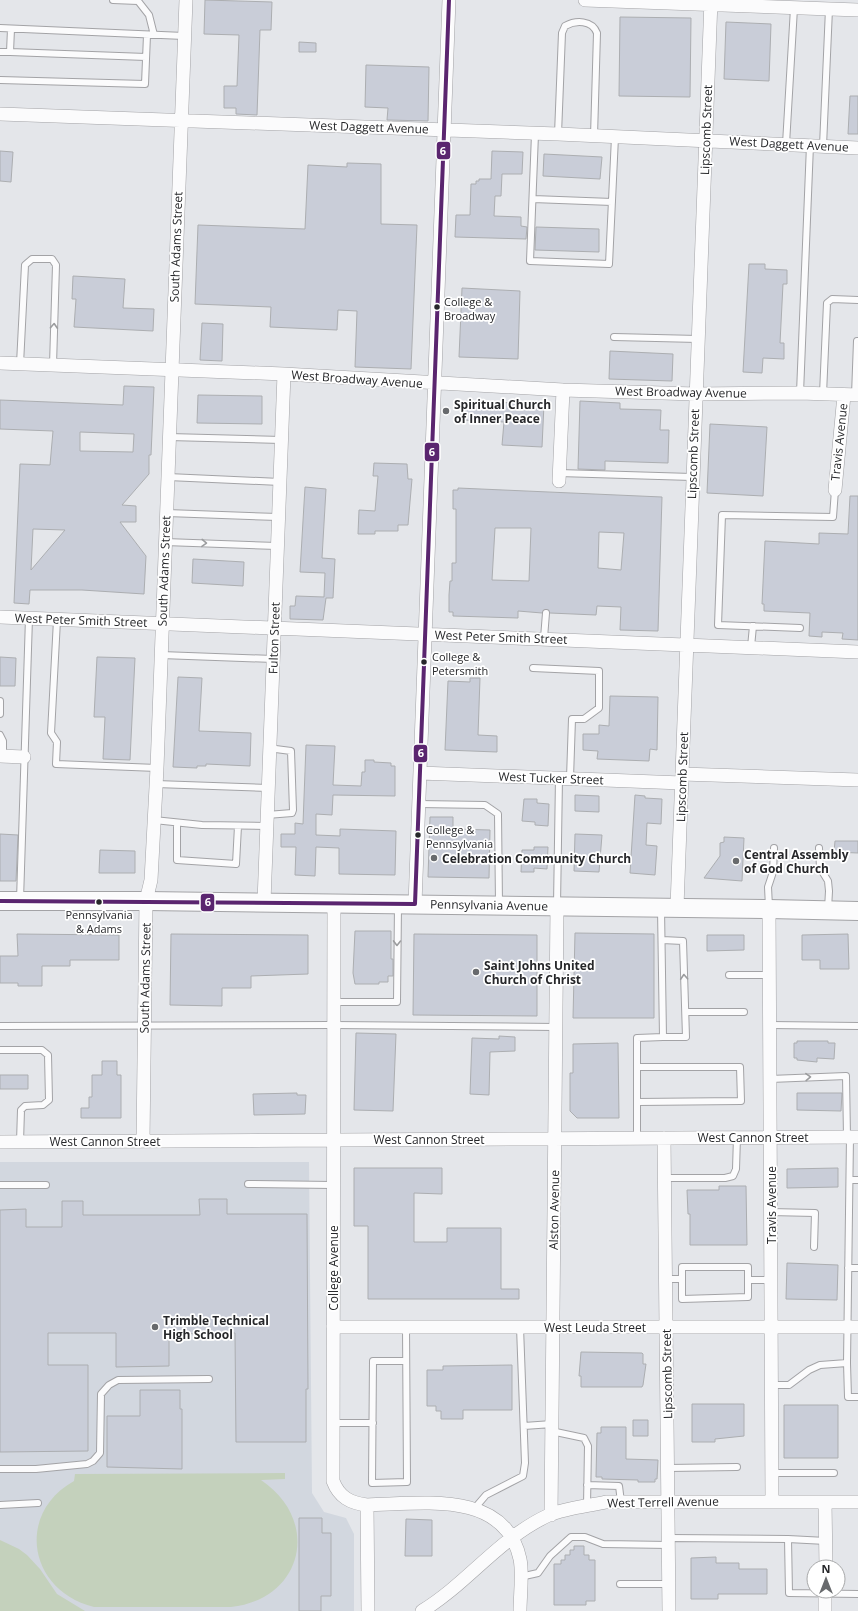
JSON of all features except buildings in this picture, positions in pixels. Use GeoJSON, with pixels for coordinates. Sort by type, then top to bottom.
{"type":"FeatureCollection","features":[{"type":"Feature","properties":{"kind":"street","name":"South Adams Street"},"geometry":{"type":"LineString","coordinates":[[143,1141],[146,901],[151,880],[157,768],[180,120],[186,0]]}},
{"type":"Feature","properties":{"kind":"street"},"geometry":{"type":"LineString","coordinates":[[415,904],[449,0]]}},
{"type":"Feature","properties":{"kind":"street"},"geometry":{"type":"LineString","coordinates":[[585,0],[711,2],[794,8],[812,4],[829,9],[858,10]]}},
{"type":"Feature","properties":{"kind":"street","name":"Lipscomb Street"},"geometry":{"type":"LineString","coordinates":[[669,907],[682,778],[692,478],[711,2]]}},
{"type":"Feature","properties":{"kind":"street","name":"West Daggett Avenue"},"geometry":{"type":"LineString","coordinates":[[0,114],[558,134],[858,148]]}},
{"type":"Feature","properties":{"kind":"street","name":"West Broadway Avenue"},"geometry":{"type":"LineString","coordinates":[[0,363],[284,374],[434,384],[563,390],[696,394],[800,393],[852,395]]}},
{"type":"Feature","properties":{"kind":"street","name":"Fulton Street"},"geometry":{"type":"LineString","coordinates":[[264,902],[268,748],[284,374]]}},
{"type":"Feature","properties":{"kind":"street"},"geometry":{"type":"LineString","coordinates":[[559,477],[563,390]]}},
{"type":"Feature","properties":{"kind":"street","name":"Travis Avenue"},"geometry":{"type":"LineString","coordinates":[[835,490],[852,395]]}},
{"type":"Feature","properties":{"kind":"street","name":"West Peter Smith Street"},"geometry":{"type":"LineString","coordinates":[[0,617],[858,652]]}},
{"type":"Feature","properties":{"kind":"street"},"geometry":{"type":"LineString","coordinates":[[2,756],[24,757]]}},
{"type":"Feature","properties":{"kind":"street","name":"West Tucker Street"},"geometry":{"type":"LineString","coordinates":[[420,773],[565,778],[858,780]]}},
{"type":"Feature","properties":{"kind":"street","name":"Pennsylvania Avenue"},"geometry":{"type":"LineString","coordinates":[[0,901],[264,902],[769,908],[858,911]]}},
{"type":"Feature","properties":{"kind":"street","name":"College Avenue"},"geometry":{"type":"LineString","coordinates":[[334,903],[332,1481],[336,1489],[348,1501],[367,1505]]}},
{"type":"Feature","properties":{"kind":"street","name":"Alston Avenue"},"geometry":{"type":"LineString","coordinates":[[550,1515],[557,906]]}},
{"type":"Feature","properties":{"kind":"street","name":"Travis Avenue"},"geometry":{"type":"LineString","coordinates":[[769,908],[772,1501]]}},
{"type":"Feature","properties":{"kind":"street","name":"West Cannon Street"},"geometry":{"type":"LineString","coordinates":[[0,1142],[852,1137]]}},
{"type":"Feature","properties":{"kind":"street","name":"Lipscomb Street"},"geometry":{"type":"LineString","coordinates":[[664,1138],[669,1611]]}},
{"type":"Feature","properties":{"kind":"street","name":"West Leuda Street"},"geometry":{"type":"LineString","coordinates":[[333,1327],[853,1327]]}},
{"type":"Feature","properties":{"kind":"street","name":"West Terrell Avenue"},"geometry":{"type":"LineString","coordinates":[[422,1611],[458,1585],[512,1537],[550,1515],[606,1502],[858,1502]]}},
{"type":"Feature","properties":{"kind":"street"},"geometry":{"type":"LineString","coordinates":[[826,1502],[826,1559]]}},
{"type":"Feature","properties":{"kind":"street"},"geometry":{"type":"LineString","coordinates":[[368,1611],[367,1505],[431,1503],[463,1505],[499,1521],[512,1537],[520,1560],[520,1611]]}},
{"type":"Feature","properties":{"kind":"street"},"geometry":{"type":"LineString","coordinates":[[825,1599],[825,1611]]}},
{"type":"Feature","properties":{"kind":"lane"},"geometry":{"type":"LineString","coordinates":[[113,0],[138,1],[149,15],[154,35]]}},
{"type":"Feature","properties":{"kind":"lane"},"geometry":{"type":"LineString","coordinates":[[786,144],[794,8]]}},
{"type":"Feature","properties":{"kind":"lane"},"geometry":{"type":"LineString","coordinates":[[800,393],[816,145],[829,9]]}},
{"type":"Feature","properties":{"kind":"lane"},"geometry":{"type":"LineString","coordinates":[[558,134],[562,33],[565,26],[572,22],[589,24],[594,26],[597,32],[594,136]]}},
{"type":"Feature","properties":{"kind":"lane"},"geometry":{"type":"LineString","coordinates":[[0,28],[184,36]]}},
{"type":"Feature","properties":{"kind":"lane"},"geometry":{"type":"LineString","coordinates":[[10,52],[11,29]]}},
{"type":"Feature","properties":{"kind":"lane"},"geometry":{"type":"LineString","coordinates":[[0,80],[145,84],[147,35]]}},
{"type":"Feature","properties":{"kind":"lane"},"geometry":{"type":"LineString","coordinates":[[0,52],[146,57]]}},
{"type":"Feature","properties":{"kind":"lane"},"geometry":{"type":"LineString","coordinates":[[535,134],[530,261],[609,264],[615,137]]}},
{"type":"Feature","properties":{"kind":"lane"},"geometry":{"type":"LineString","coordinates":[[533,199],[612,202]]}},
{"type":"Feature","properties":{"kind":"lane"},"geometry":{"type":"LineString","coordinates":[[20,364],[25,265],[32,259],[52,259],[56,265],[52,365]]}},
{"type":"Feature","properties":{"kind":"lane"},"geometry":{"type":"LineString","coordinates":[[823,394],[827,303],[832,299],[858,300]]}},
{"type":"Feature","properties":{"kind":"lane"},"geometry":{"type":"LineString","coordinates":[[614,337],[698,339]]}},
{"type":"Feature","properties":{"kind":"lane"},"geometry":{"type":"LineString","coordinates":[[852,395],[857,340]]}},
{"type":"Feature","properties":{"kind":"lane"},"geometry":{"type":"LineString","coordinates":[[169,437],[281,440]]}},
{"type":"Feature","properties":{"kind":"lane"},"geometry":{"type":"LineString","coordinates":[[168,477],[280,482]]}},
{"type":"Feature","properties":{"kind":"lane"},"geometry":{"type":"LineString","coordinates":[[559,477],[692,478]]}},
{"type":"Feature","properties":{"kind":"lane"},"geometry":{"type":"LineString","coordinates":[[800,628],[718,625],[722,515],[833,517],[835,490]]}},
{"type":"Feature","properties":{"kind":"lane"},"geometry":{"type":"LineString","coordinates":[[166,513],[278,517]]}},
{"type":"Feature","properties":{"kind":"lane"},"geometry":{"type":"LineString","coordinates":[[165,542],[277,546]]}},
{"type":"Feature","properties":{"kind":"lane"},"geometry":{"type":"LineString","coordinates":[[544,638],[546,613]]}},
{"type":"Feature","properties":{"kind":"lane"},"geometry":{"type":"LineString","coordinates":[[20,901],[29,618]]}},
{"type":"Feature","properties":{"kind":"lane"},"geometry":{"type":"LineString","coordinates":[[56,620],[51,733],[57,742],[56,764],[157,768]]}},
{"type":"Feature","properties":{"kind":"lane"},"geometry":{"type":"LineString","coordinates":[[751,647],[753,626]]}},
{"type":"Feature","properties":{"kind":"lane"},"geometry":{"type":"LineString","coordinates":[[161,655],[273,659]]}},
{"type":"Feature","properties":{"kind":"lane"},"geometry":{"type":"LineString","coordinates":[[533,668],[599,671],[599,708],[584,719],[572,719],[565,778],[557,906]]}},
{"type":"Feature","properties":{"kind":"lane"},"geometry":{"type":"LineString","coordinates":[[0,701],[0,714]]}},
{"type":"Feature","properties":{"kind":"lane"},"geometry":{"type":"LineString","coordinates":[[0,735],[3,741],[2,756]]}},
{"type":"Feature","properties":{"kind":"lane"},"geometry":{"type":"LineString","coordinates":[[154,820],[177,823],[238,826],[267,821],[292,813],[291,750],[268,748]]}},
{"type":"Feature","properties":{"kind":"lane"},"geometry":{"type":"LineString","coordinates":[[156,784],[268,788]]}},
{"type":"Feature","properties":{"kind":"lane"},"geometry":{"type":"LineString","coordinates":[[419,804],[485,805],[498,814],[499,905]]}},
{"type":"Feature","properties":{"kind":"lane"},"geometry":{"type":"LineString","coordinates":[[177,823],[177,860],[236,864],[238,826]]}},
{"type":"Feature","properties":{"kind":"lane"},"geometry":{"type":"LineString","coordinates":[[769,908],[768,887],[773,872],[774,848]]}},
{"type":"Feature","properties":{"kind":"lane"},"geometry":{"type":"LineString","coordinates":[[818,848],[820,868],[828,881],[828,910]]}},
{"type":"Feature","properties":{"kind":"lane"},"geometry":{"type":"LineString","coordinates":[[333,1002],[397,1002],[398,904]]}},
{"type":"Feature","properties":{"kind":"lane"},"geometry":{"type":"LineString","coordinates":[[664,1037],[662,940],[669,907]]}},
{"type":"Feature","properties":{"kind":"lane"},"geometry":{"type":"LineString","coordinates":[[637,1138],[637,1038],[686,1037],[682,941],[662,940]]}},
{"type":"Feature","properties":{"kind":"lane"},"geometry":{"type":"LineString","coordinates":[[729,975],[769,975]]}},
{"type":"Feature","properties":{"kind":"lane"},"geometry":{"type":"LineString","coordinates":[[686,1012],[744,1012]]}},
{"type":"Feature","properties":{"kind":"lane"},"geometry":{"type":"LineString","coordinates":[[0,1026],[333,1025],[556,1028]]}},
{"type":"Feature","properties":{"kind":"lane"},"geometry":{"type":"LineString","coordinates":[[770,1025],[858,1026]]}},
{"type":"Feature","properties":{"kind":"lane"},"geometry":{"type":"LineString","coordinates":[[0,1050],[42,1050],[48,1055],[49,1100],[43,1104],[25,1106],[21,1110],[20,1142]]}},
{"type":"Feature","properties":{"kind":"lane"},"geometry":{"type":"LineString","coordinates":[[637,1067],[740,1066],[741,1101],[637,1102]]}},
{"type":"Feature","properties":{"kind":"lane"},"geometry":{"type":"LineString","coordinates":[[770,1079],[846,1076],[852,1137],[848,1268],[853,1327],[847,1363],[848,1397],[858,1397]]}},
{"type":"Feature","properties":{"kind":"lane"},"geometry":{"type":"LineString","coordinates":[[665,1178],[725,1178],[733,1176],[736,1169],[737,1137]]}},
{"type":"Feature","properties":{"kind":"lane"},"geometry":{"type":"LineString","coordinates":[[850,1180],[858,1180]]}},
{"type":"Feature","properties":{"kind":"lane"},"geometry":{"type":"LineString","coordinates":[[248,1184],[333,1185]]}},
{"type":"Feature","properties":{"kind":"lane"},"geometry":{"type":"LineString","coordinates":[[0,1185],[46,1185]]}},
{"type":"Feature","properties":{"kind":"lane"},"geometry":{"type":"LineString","coordinates":[[770,1212],[815,1213],[814,1247]]}},
{"type":"Feature","properties":{"kind":"lane"},"geometry":{"type":"LineString","coordinates":[[682,1267],[748,1267],[748,1297],[682,1299],[682,1279],[682,1267]]}},
{"type":"Feature","properties":{"kind":"lane"},"geometry":{"type":"LineString","coordinates":[[848,1268],[858,1268]]}},
{"type":"Feature","properties":{"kind":"lane"},"geometry":{"type":"LineString","coordinates":[[666,1279],[682,1279]]}},
{"type":"Feature","properties":{"kind":"lane"},"geometry":{"type":"LineString","coordinates":[[748,1280],[771,1280]]}},
{"type":"Feature","properties":{"kind":"lane"},"geometry":{"type":"LineString","coordinates":[[406,1327],[407,1482],[372,1483],[373,1361],[406,1361]]}},
{"type":"Feature","properties":{"kind":"lane"},"geometry":{"type":"LineString","coordinates":[[474,1509],[486,1495],[523,1476],[525,1463],[520,1327]]}},
{"type":"Feature","properties":{"kind":"lane"},"geometry":{"type":"LineString","coordinates":[[771,1385],[789,1385],[809,1370],[820,1365],[847,1363]]}},
{"type":"Feature","properties":{"kind":"lane"},"geometry":{"type":"LineString","coordinates":[[0,1469],[36,1469],[87,1464],[93,1461],[100,1453],[101,1394],[108,1385],[118,1380],[209,1379]]}},
{"type":"Feature","properties":{"kind":"lane"},"geometry":{"type":"LineString","coordinates":[[332,1423],[373,1423]]}},
{"type":"Feature","properties":{"kind":"lane"},"geometry":{"type":"LineString","coordinates":[[524,1426],[552,1428],[584,1438],[588,1446],[587,1506]]}},
{"type":"Feature","properties":{"kind":"lane"},"geometry":{"type":"LineString","coordinates":[[668,1468],[737,1467]]}},
{"type":"Feature","properties":{"kind":"lane"},"geometry":{"type":"LineString","coordinates":[[772,1473],[834,1473]]}},
{"type":"Feature","properties":{"kind":"lane"},"geometry":{"type":"LineString","coordinates":[[587,1485],[619,1486],[621,1502]]}},
{"type":"Feature","properties":{"kind":"lane"},"geometry":{"type":"LineString","coordinates":[[0,1505],[38,1503]]}},
{"type":"Feature","properties":{"kind":"lane"},"geometry":{"type":"LineString","coordinates":[[520,1577],[538,1573],[550,1556],[571,1537],[586,1537],[603,1544],[788,1539],[826,1541]]}},
{"type":"Feature","properties":{"kind":"lane"},"geometry":{"type":"LineString","coordinates":[[788,1539],[789,1593],[806,1593]]}},
{"type":"Feature","properties":{"kind":"lane"},"geometry":{"type":"LineString","coordinates":[[620,1584],[669,1584]]}},
{"type":"Feature","properties":{"kind":"lane"},"geometry":{"type":"LineString","coordinates":[[846,1593],[858,1594]]}},
{"type":"Feature","properties":{"kind":"shaded area","name":"Trimble Technical High School"},"geometry":{"type":"Polygon","coordinates":[[[0,1162],[309,1162],[312,1493],[324,1512],[346,1518],[354,1534],[354,1611],[0,1611],[0,1162]]]}},
{"type":"Feature","properties":{"kind":"green space"},"geometry":{"type":"Polygon","coordinates":[[[285,1473],[285,1479],[261,1480],[280,1497],[292,1516],[297,1536],[296,1556],[288,1574],[275,1589],[256,1601],[231,1607],[94,1607],[72,1598],[55,1585],[44,1569],[38,1550],[37,1531],[43,1512],[55,1495],[74,1481],[75,1474],[285,1473]]]}},
{"type":"Feature","properties":{"kind":"green space"},"geometry":{"type":"Polygon","coordinates":[[[0,1540],[19,1549],[27,1555],[40,1569],[57,1594],[85,1611],[0,1611],[0,1540]]]}},
{"type":"Feature","properties":{"kind":"transit line","name":"6"},"geometry":{"type":"LineString","coordinates":[[415,904],[449,0]]}},
{"type":"Feature","properties":{"kind":"transit line","name":"6"},"geometry":{"type":"LineString","coordinates":[[0,901],[415,904]]}},
{"type":"Feature","properties":{"kind":"place","name":"College & Broadway"},"geometry":{"type":"Point","coordinates":[437,307]}},
{"type":"Feature","properties":{"kind":"place","name":"Spiritual Church of Inner Peace"},"geometry":{"type":"Point","coordinates":[446,411]}},
{"type":"Feature","properties":{"kind":"place","name":"College & Petersmith"},"geometry":{"type":"Point","coordinates":[424,662]}},
{"type":"Feature","properties":{"kind":"place","name":"College & Pennsylvania"},"geometry":{"type":"Point","coordinates":[418,835]}},
{"type":"Feature","properties":{"kind":"place","name":"Celebration Community Church"},"geometry":{"type":"Point","coordinates":[434,858]}},
{"type":"Feature","properties":{"kind":"place","name":"Central Assembly of God Church"},"geometry":{"type":"Point","coordinates":[736,861]}},
{"type":"Feature","properties":{"kind":"place","name":"Pennsylvania & Adams"},"geometry":{"type":"Point","coordinates":[99,902]}},
{"type":"Feature","properties":{"kind":"place","name":"Saint Johns United Church of Christ"},"geometry":{"type":"Point","coordinates":[476,972]}},
{"type":"Feature","properties":{"kind":"place","name":"Trimble Technical High School"},"geometry":{"type":"Point","coordinates":[155,1327]}}]}
